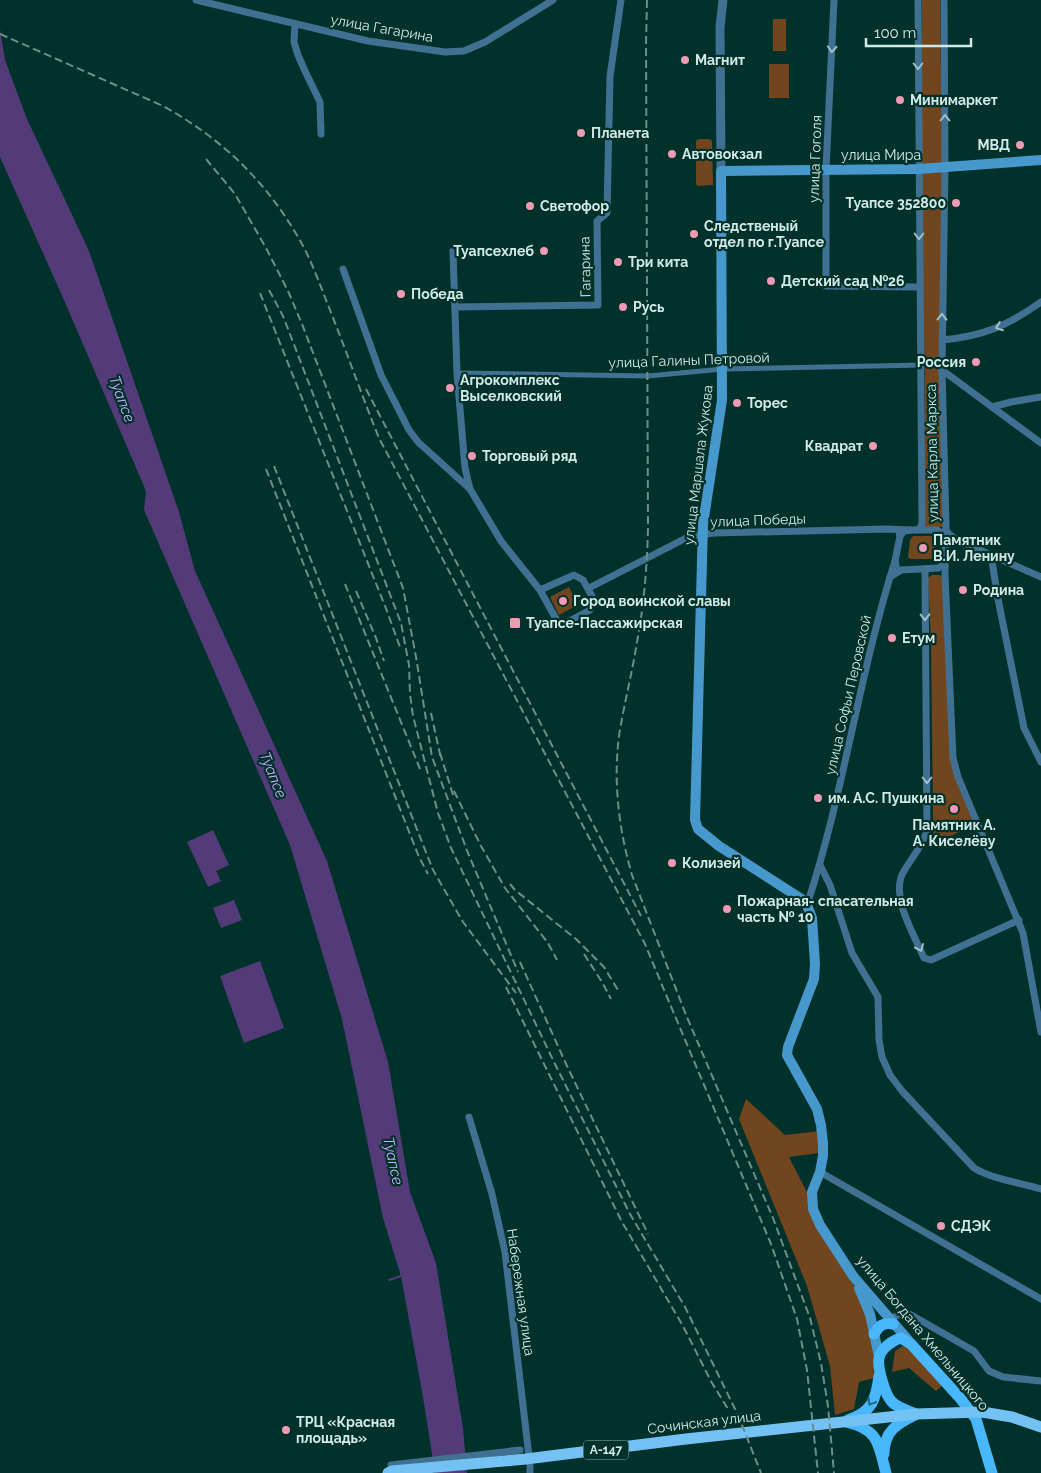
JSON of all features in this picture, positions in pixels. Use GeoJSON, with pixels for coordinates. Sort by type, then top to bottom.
{"type":"FeatureCollection","features":[{"type":"Feature","properties":{"kind":"highway","name":"А-147"},"geometry":{"type":"LineString","coordinates":[[844,1422],[916,1414],[982,1412],[1012,1417],[1041,1427]]}},
{"type":"Feature","properties":{"kind":"highway","name":"Сочинская улица"},"geometry":{"type":"LineString","coordinates":[[390,1470],[844,1422]]}},
{"type":"Feature","properties":{"kind":"main road","name":"улица Мира"},"geometry":{"type":"LineString","coordinates":[[721,171],[919,169],[1041,160]]}},
{"type":"Feature","properties":{"kind":"main road","name":"улица Маршала Жукова"},"geometry":{"type":"LineString","coordinates":[[721,171],[722,400],[702,534],[695,820],[698,829],[712,841],[808,905]]}},
{"type":"Feature","properties":{"kind":"main road","name":"улица Богдана Хмельницкого"},"geometry":{"type":"LineString","coordinates":[[808,905],[812,918],[814,979],[788,1047],[788,1055],[816,1109],[824,1143],[820,1172],[812,1192],[813,1209],[820,1225],[854,1276],[976,1419],[992,1473]]}},
{"type":"Feature","properties":{"kind":"main road"},"geometry":{"type":"LineString","coordinates":[[854,1276],[870,1314],[879,1363]]}},
{"type":"Feature","properties":{"kind":"main road"},"geometry":{"type":"LineString","coordinates":[[874,1334],[882,1324],[891,1321]]}},
{"type":"Feature","properties":{"kind":"main road"},"geometry":{"type":"LineString","coordinates":[[879,1363],[887,1346],[897,1339],[901,1338],[911,1344]]}},
{"type":"Feature","properties":{"kind":"main road","name":"А-147"},"geometry":{"type":"LineString","coordinates":[[879,1363],[888,1397],[893,1403],[916,1414]]}},
{"type":"Feature","properties":{"kind":"main road","name":"А-147"},"geometry":{"type":"LineString","coordinates":[[844,1422],[862,1414],[874,1400],[879,1363]]}},
{"type":"Feature","properties":{"kind":"main road","name":"А-147"},"geometry":{"type":"LineString","coordinates":[[885,1471],[884,1446],[889,1433],[900,1422],[916,1414]]}},
{"type":"Feature","properties":{"kind":"main road","name":"А-147"},"geometry":{"type":"LineString","coordinates":[[844,1422],[857,1424],[870,1432],[880,1446],[885,1471]]}},
{"type":"Feature","properties":{"kind":"street","name":"улица Гагарина"},"geometry":{"type":"LineString","coordinates":[[196,0],[368,41],[445,52],[464,50],[485,42],[552,0]]}},
{"type":"Feature","properties":{"kind":"street","name":"Гагарина"},"geometry":{"type":"LineString","coordinates":[[454,307],[598,305],[598,221],[607,213],[610,76],[620,0]]}},
{"type":"Feature","properties":{"kind":"street","name":"улица Маршала Жукова"},"geometry":{"type":"LineString","coordinates":[[721,171],[720,27],[723,0]]}},
{"type":"Feature","properties":{"kind":"street","name":"улица Гоголя"},"geometry":{"type":"LineString","coordinates":[[834,0],[826,169],[826,286],[920,287]]}},
{"type":"Feature","properties":{"kind":"street","name":"улица Карла Маркса"},"geometry":{"type":"LineString","coordinates":[[914,530],[921,526],[922,522],[918,0]]}},
{"type":"Feature","properties":{"kind":"street","name":"улица Карла Маркса"},"geometry":{"type":"LineString","coordinates":[[944,0],[945,167],[942,370],[948,537],[945,575],[952,748],[954,767],[1019,920],[1041,1032]]}},
{"type":"Feature","properties":{"kind":"street"},"geometry":{"type":"LineString","coordinates":[[295,24],[294,42],[304,71],[320,102],[321,134]]}},
{"type":"Feature","properties":{"kind":"street"},"geometry":{"type":"LineString","coordinates":[[453,251],[457,373],[463,444],[470,489]]}},
{"type":"Feature","properties":{"kind":"street"},"geometry":{"type":"LineString","coordinates":[[344,269],[381,375],[409,430],[418,442],[470,489],[501,541],[540,590],[560,626],[590,610],[593,598],[589,588],[583,580],[574,575],[540,590]]}},
{"type":"Feature","properties":{"kind":"street"},"geometry":{"type":"LineString","coordinates":[[942,340],[975,336],[1004,325],[1041,302]]}},
{"type":"Feature","properties":{"kind":"street","name":"улица Галины Петровой"},"geometry":{"type":"LineString","coordinates":[[457,373],[648,376],[723,369],[922,365]]}},
{"type":"Feature","properties":{"kind":"street"},"geometry":{"type":"LineString","coordinates":[[942,370],[1041,443]]}},
{"type":"Feature","properties":{"kind":"street"},"geometry":{"type":"LineString","coordinates":[[992,407],[1041,397]]}},
{"type":"Feature","properties":{"kind":"street"},"geometry":{"type":"LineString","coordinates":[[896,529],[899,531],[900,536]]}},
{"type":"Feature","properties":{"kind":"street","name":"улица Победы"},"geometry":{"type":"LineString","coordinates":[[589,588],[690,536],[702,534],[914,530]]}},
{"type":"Feature","properties":{"kind":"street"},"geometry":{"type":"LineString","coordinates":[[900,536],[904,531],[937,530],[948,537],[1041,577]]}},
{"type":"Feature","properties":{"kind":"street","name":"улица Софьи Перовской"},"geometry":{"type":"LineString","coordinates":[[808,905],[820,865],[872,644],[900,536]]}},
{"type":"Feature","properties":{"kind":"street"},"geometry":{"type":"LineString","coordinates":[[991,555],[1024,728],[1041,762]]}},
{"type":"Feature","properties":{"kind":"street"},"geometry":{"type":"LineString","coordinates":[[895,561],[898,567],[905,569]]}},
{"type":"Feature","properties":{"kind":"street"},"geometry":{"type":"LineString","coordinates":[[890,577],[897,571],[905,569],[938,568],[945,561]]}},
{"type":"Feature","properties":{"kind":"street"},"geometry":{"type":"LineString","coordinates":[[938,568],[945,575]]}},
{"type":"Feature","properties":{"kind":"street"},"geometry":{"type":"LineString","coordinates":[[924,569],[926,831],[921,847],[901,877],[898,885],[900,903],[924,958],[931,960],[1019,920]]}},
{"type":"Feature","properties":{"kind":"street"},"geometry":{"type":"LineString","coordinates":[[820,865],[830,885],[852,953],[878,997],[879,1040],[882,1057],[890,1074],[902,1090],[974,1168],[985,1175],[1041,1189]]}},
{"type":"Feature","properties":{"kind":"street","name":"Набережная улица"},"geometry":{"type":"LineString","coordinates":[[468,1117],[492,1194],[505,1252],[525,1456],[530,1473]]}},
{"type":"Feature","properties":{"kind":"street"},"geometry":{"type":"LineString","coordinates":[[820,1172],[1041,1299]]}},
{"type":"Feature","properties":{"kind":"street"},"geometry":{"type":"LineString","coordinates":[[891,1321],[906,1312],[974,1351],[989,1371],[1003,1377],[1041,1381]]}},
{"type":"Feature","properties":{"kind":"shaded area"},"geometry":{"type":"Polygon","coordinates":[[[922,0],[940,0],[944,527],[925,527],[925,373],[922,286],[922,0]]]}},
{"type":"Feature","properties":{"kind":"shaded area"},"geometry":{"type":"Polygon","coordinates":[[[773,19],[786,19],[786,51],[773,51],[773,19]]]}},
{"type":"Feature","properties":{"kind":"shaded area"},"geometry":{"type":"Polygon","coordinates":[[[769,64],[789,64],[789,98],[769,98],[769,64]]]}},
{"type":"Feature","properties":{"kind":"shaded area"},"geometry":{"type":"Polygon","coordinates":[[[699,139],[709,139],[712,141],[713,185],[698,186],[696,184],[696,141],[699,139]]]}},
{"type":"Feature","properties":{"kind":"shaded area"},"geometry":{"type":"Polygon","coordinates":[[[913,536],[931,536],[934,538],[935,555],[933,559],[908,558],[910,540],[913,536]]]}},
{"type":"Feature","properties":{"kind":"shaded area"},"geometry":{"type":"Polygon","coordinates":[[[932,575],[940,575],[944,579],[951,758],[977,823],[947,838],[930,841],[933,833],[933,812],[931,644],[928,578],[932,575]]]}},
{"type":"Feature","properties":{"kind":"shaded area"},"geometry":{"type":"Polygon","coordinates":[[[569,587],[578,605],[559,615],[550,597],[569,587]]]}},
{"type":"Feature","properties":{"kind":"shaded area"},"geometry":{"type":"Polygon","coordinates":[[[746,1099],[785,1135],[819,1131],[819,1153],[789,1157],[868,1316],[873,1351],[874,1378],[859,1382],[854,1409],[835,1415],[830,1366],[807,1286],[739,1119],[746,1099]]]}},
{"type":"Feature","properties":{"kind":"shaded area"},"geometry":{"type":"Polygon","coordinates":[[[906,1344],[945,1383],[936,1391],[909,1368],[892,1372],[895,1351],[906,1344]]]}},
{"type":"Feature","properties":{"kind":"water","name":"Туапсе"},"geometry":{"type":"Polygon","coordinates":[[[0,29],[5,60],[27,119],[89,251],[179,512],[195,571],[327,861],[388,1062],[410,1192],[436,1263],[463,1428],[467,1473],[435,1473],[401,1276],[383,1218],[342,1019],[290,845],[144,510],[146,491],[0,157],[0,29]]]}},
{"type":"Feature","properties":{"kind":"water"},"geometry":{"type":"Polygon","coordinates":[[[213,830],[229,865],[216,871],[221,881],[208,887],[187,842],[213,830]]]}},
{"type":"Feature","properties":{"kind":"water"},"geometry":{"type":"Polygon","coordinates":[[[234,900],[242,920],[221,928],[213,908],[234,900]]]}},
{"type":"Feature","properties":{"kind":"water"},"geometry":{"type":"Polygon","coordinates":[[[260,961],[284,1028],[244,1043],[220,976],[260,961]]]}},
{"type":"Feature","properties":{"kind":"waterway"},"geometry":{"type":"LineString","coordinates":[[389,1280],[401,1276]]}},
{"type":"Feature","properties":{"kind":"railway"},"geometry":{"type":"LineString","coordinates":[[647,0],[648,543],[642,614],[619,736],[617,754],[618,806],[632,875],[686,1015],[773,1218],[810,1318],[821,1363],[828,1406],[834,1473]]}},
{"type":"Feature","properties":{"kind":"railway"},"geometry":{"type":"LineString","coordinates":[[0,34],[163,106],[206,133],[243,165],[259,182],[275,201],[302,244],[317,276],[379,438],[645,944],[771,1244],[797,1319],[807,1370],[818,1473]]}},
{"type":"Feature","properties":{"kind":"railway"},"geometry":{"type":"LineString","coordinates":[[206,159],[235,194],[266,248],[302,324],[403,588],[432,757],[468,853],[518,972]]}},
{"type":"Feature","properties":{"kind":"railway"},"geometry":{"type":"LineString","coordinates":[[269,290],[283,316],[401,623],[409,665],[413,716],[438,813],[451,848],[630,1214],[685,1307],[738,1415],[761,1473]]}},
{"type":"Feature","properties":{"kind":"railway"},"geometry":{"type":"LineString","coordinates":[[260,293],[401,650]]}},
{"type":"Feature","properties":{"kind":"railway"},"geometry":{"type":"LineString","coordinates":[[366,389],[641,916]]}},
{"type":"Feature","properties":{"kind":"railway"},"geometry":{"type":"LineString","coordinates":[[274,466],[433,870],[463,922],[516,993]]}},
{"type":"Feature","properties":{"kind":"railway"},"geometry":{"type":"LineString","coordinates":[[266,469],[419,857],[428,874]]}},
{"type":"Feature","properties":{"kind":"railway"},"geometry":{"type":"LineString","coordinates":[[345,584],[420,769]]}},
{"type":"Feature","properties":{"kind":"railway"},"geometry":{"type":"LineString","coordinates":[[356,591],[384,661]]}},
{"type":"Feature","properties":{"kind":"railway"},"geometry":{"type":"LineString","coordinates":[[431,713],[441,759]]}},
{"type":"Feature","properties":{"kind":"railway"},"geometry":{"type":"LineString","coordinates":[[440,753],[454,798]]}},
{"type":"Feature","properties":{"kind":"railway"},"geometry":{"type":"LineString","coordinates":[[454,791],[481,846],[505,888],[548,943],[557,960]]}},
{"type":"Feature","properties":{"kind":"railway"},"geometry":{"type":"LineString","coordinates":[[510,884],[576,939],[604,967],[618,990]]}},
{"type":"Feature","properties":{"kind":"railway"},"geometry":{"type":"LineString","coordinates":[[584,954],[611,999]]}},
{"type":"Feature","properties":{"kind":"railway"},"geometry":{"type":"LineString","coordinates":[[520,962],[567,1066],[648,1234]]}},
{"type":"Feature","properties":{"kind":"railway"},"geometry":{"type":"LineString","coordinates":[[506,987],[622,1222],[683,1326],[712,1383],[728,1409]]}},
{"type":"Feature","properties":{"kind":"place","name":"Магнит"},"geometry":{"type":"Point","coordinates":[685,60]}},
{"type":"Feature","properties":{"kind":"place","name":"Минимаркет"},"geometry":{"type":"Point","coordinates":[900,100]}},
{"type":"Feature","properties":{"kind":"place","name":"Планета"},"geometry":{"type":"Point","coordinates":[581,133]}},
{"type":"Feature","properties":{"kind":"place","name":"МВД"},"geometry":{"type":"Point","coordinates":[1020,145]}},
{"type":"Feature","properties":{"kind":"place","name":"Автовокзал"},"geometry":{"type":"Point","coordinates":[672,154]}},
{"type":"Feature","properties":{"kind":"place","name":"Туапсе 352800"},"geometry":{"type":"Point","coordinates":[956,203]}},
{"type":"Feature","properties":{"kind":"place","name":"Светофор"},"geometry":{"type":"Point","coordinates":[530,206]}},
{"type":"Feature","properties":{"kind":"place","name":"Следственый отдел по г.Туапсе"},"geometry":{"type":"Point","coordinates":[694,234]}},
{"type":"Feature","properties":{"kind":"place","name":"Туапсехлеб"},"geometry":{"type":"Point","coordinates":[544,251]}},
{"type":"Feature","properties":{"kind":"place","name":"Три кита"},"geometry":{"type":"Point","coordinates":[618,262]}},
{"type":"Feature","properties":{"kind":"place","name":"Детский сад №26"},"geometry":{"type":"Point","coordinates":[771,281]}},
{"type":"Feature","properties":{"kind":"place","name":"Победа"},"geometry":{"type":"Point","coordinates":[401,294]}},
{"type":"Feature","properties":{"kind":"place","name":"Русь"},"geometry":{"type":"Point","coordinates":[623,307]}},
{"type":"Feature","properties":{"kind":"place","name":"Россия"},"geometry":{"type":"Point","coordinates":[976,362]}},
{"type":"Feature","properties":{"kind":"place","name":"Агрокомплекс Выселковский"},"geometry":{"type":"Point","coordinates":[450,388]}},
{"type":"Feature","properties":{"kind":"place","name":"Торес"},"geometry":{"type":"Point","coordinates":[737,403]}},
{"type":"Feature","properties":{"kind":"place","name":"Квадрат"},"geometry":{"type":"Point","coordinates":[873,446]}},
{"type":"Feature","properties":{"kind":"place","name":"Торговый ряд"},"geometry":{"type":"Point","coordinates":[472,456]}},
{"type":"Feature","properties":{"kind":"place","name":"Памятник В.И. Ленину"},"geometry":{"type":"Point","coordinates":[923,548]}},
{"type":"Feature","properties":{"kind":"place","name":"Родина"},"geometry":{"type":"Point","coordinates":[963,590]}},
{"type":"Feature","properties":{"kind":"place","name":"Город воинской славы"},"geometry":{"type":"Point","coordinates":[563,601]}},
{"type":"Feature","properties":{"kind":"place","name":"Туапсе-Пассажирская"},"geometry":{"type":"Point","coordinates":[515,623]}},
{"type":"Feature","properties":{"kind":"place","name":"Етум"},"geometry":{"type":"Point","coordinates":[892,638]}},
{"type":"Feature","properties":{"kind":"place","name":"им. А.С. Пушкина"},"geometry":{"type":"Point","coordinates":[818,798]}},
{"type":"Feature","properties":{"kind":"place","name":"Памятник А. А. Киселёву"},"geometry":{"type":"Point","coordinates":[954,809]}},
{"type":"Feature","properties":{"kind":"place","name":"Колизей"},"geometry":{"type":"Point","coordinates":[672,863]}},
{"type":"Feature","properties":{"kind":"place","name":"Пожарная- спасательная часть № 10"},"geometry":{"type":"Point","coordinates":[727,909]}},
{"type":"Feature","properties":{"kind":"place","name":"СДЭК"},"geometry":{"type":"Point","coordinates":[941,1226]}},
{"type":"Feature","properties":{"kind":"place","name":"ТРЦ «Красная площадь»"},"geometry":{"type":"Point","coordinates":[286,1430]}}]}
